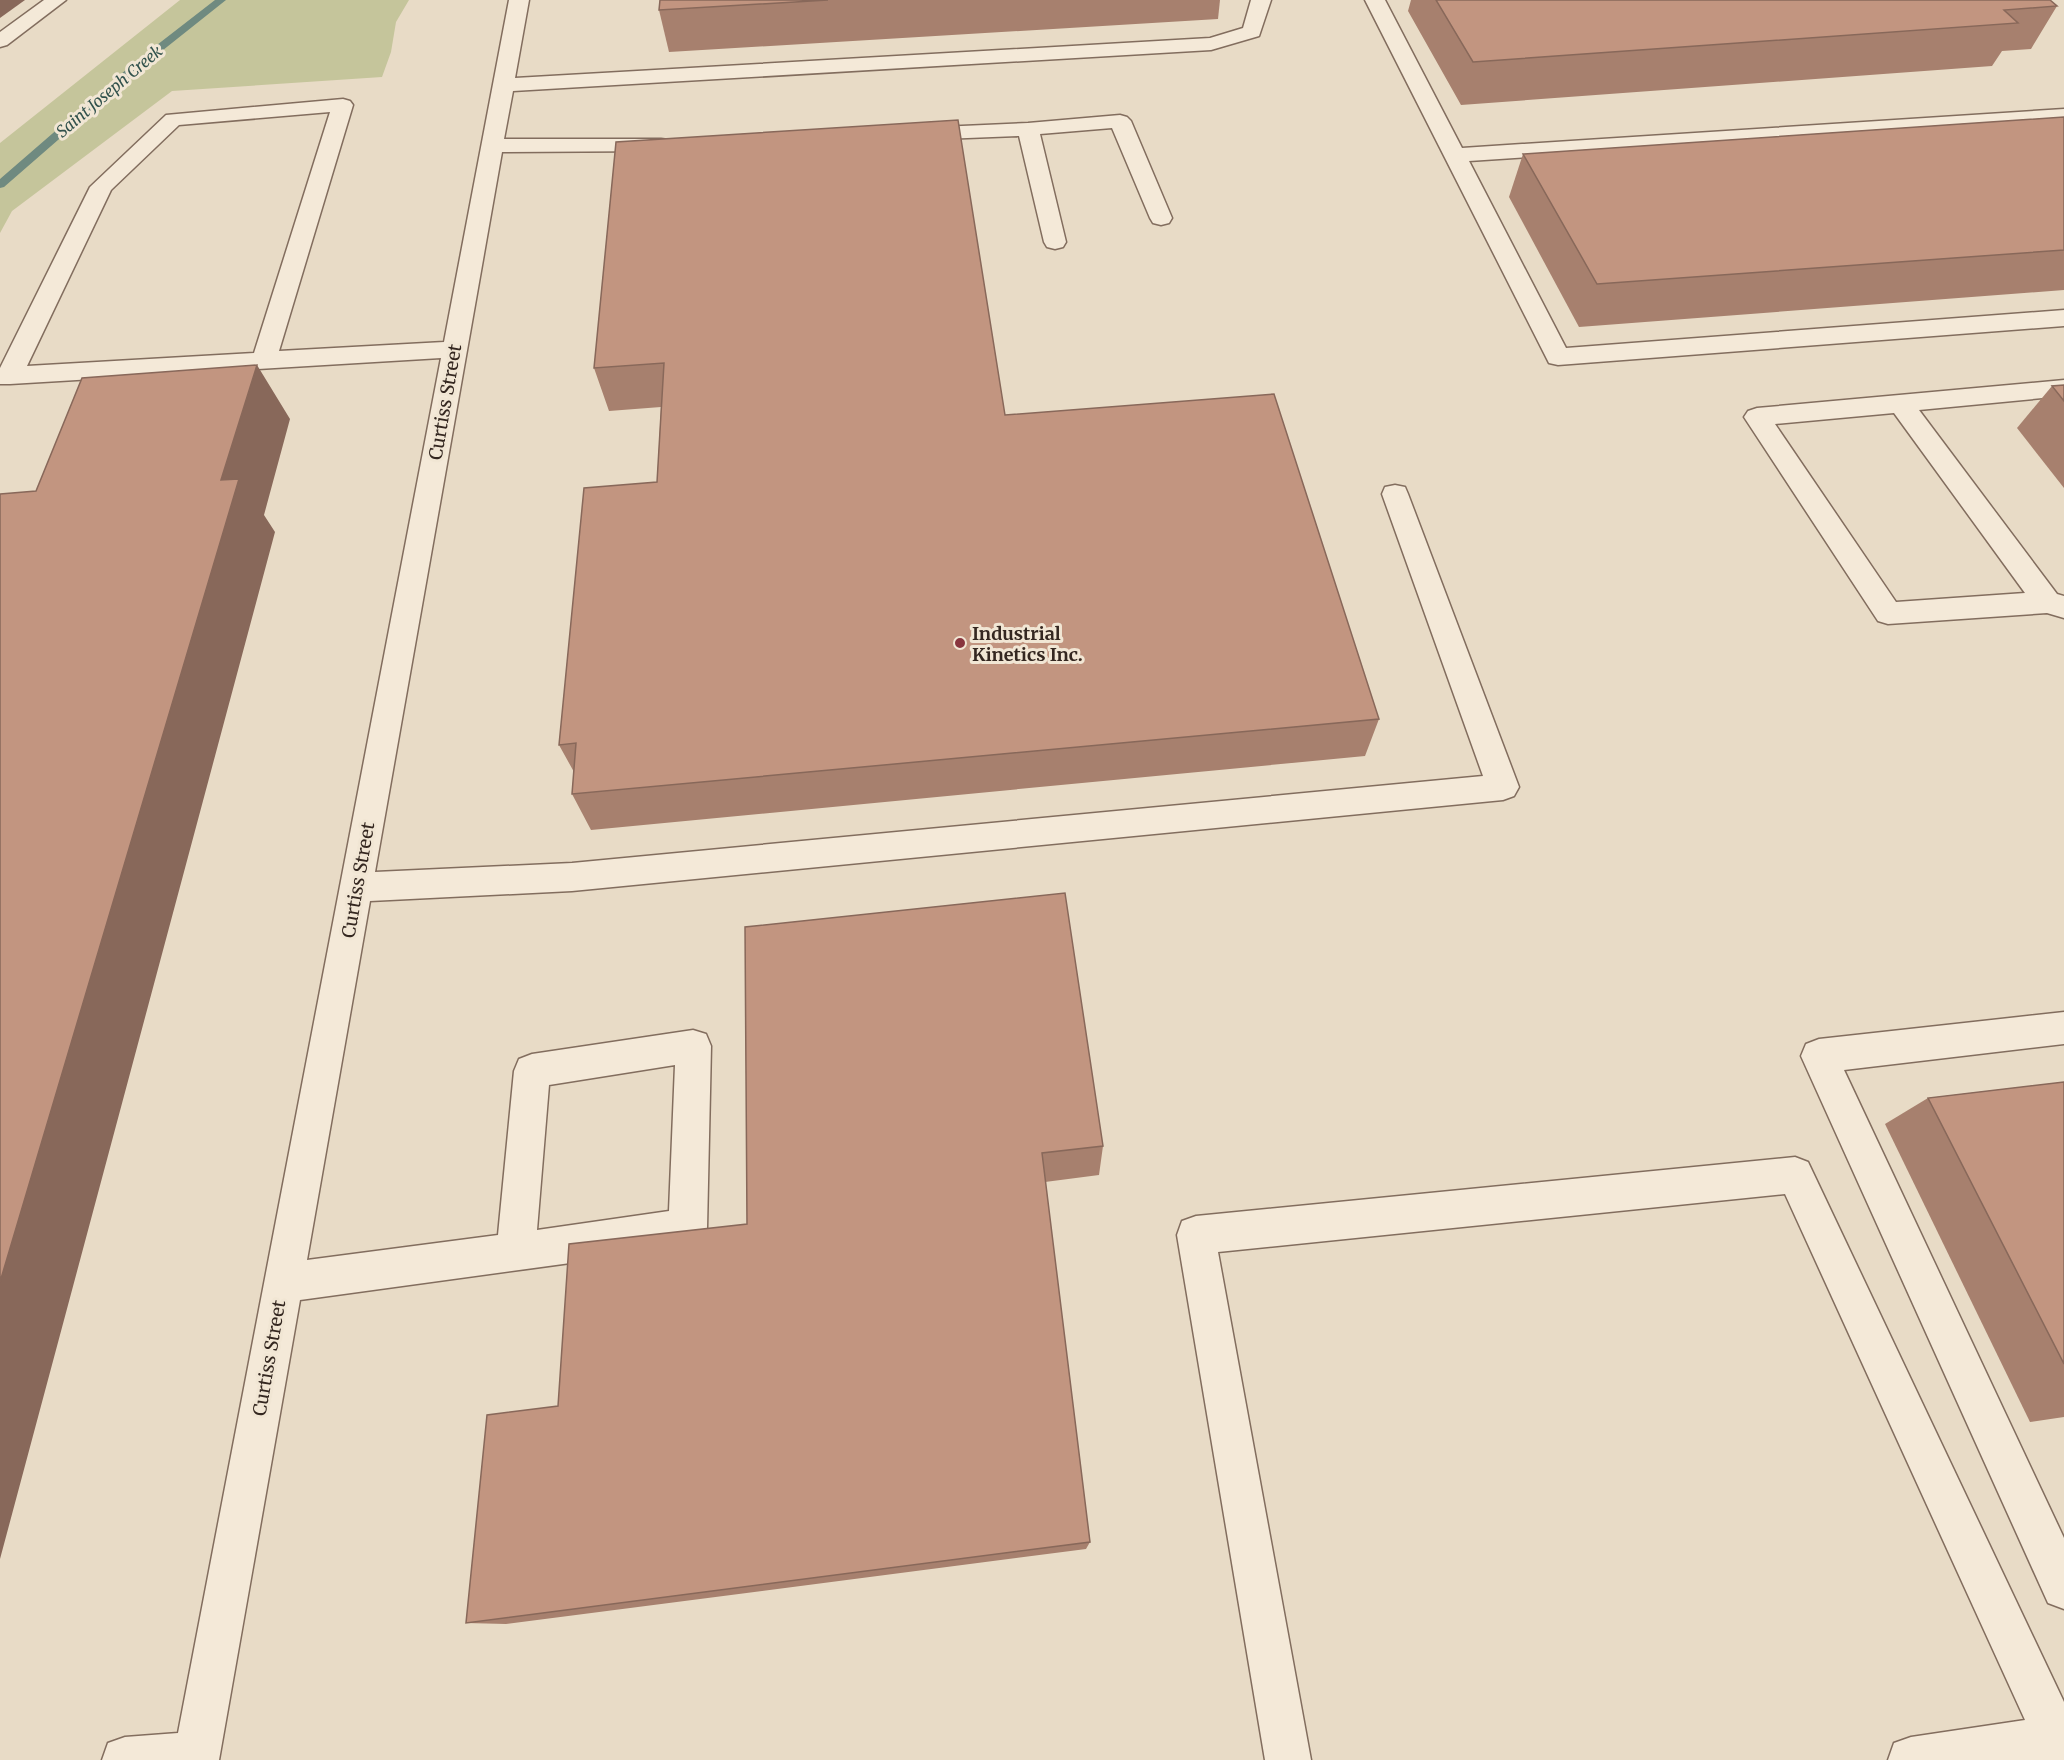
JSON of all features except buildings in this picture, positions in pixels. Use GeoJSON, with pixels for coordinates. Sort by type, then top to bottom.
{"type":"FeatureCollection","features":[{"type":"Feature","properties":{"kind":"street"},"geometry":{"type":"LineString","coordinates":[[0,41],[56,0]]}},
{"type":"Feature","properties":{"kind":"street","name":"Curtiss Street"},"geometry":{"type":"LineString","coordinates":[[196,1757],[519,0]]}},
{"type":"Feature","properties":{"kind":"street"},"geometry":{"type":"LineString","coordinates":[[503,85],[1211,44],[1251,32],[1261,0]]}},
{"type":"Feature","properties":{"kind":"street"},"geometry":{"type":"LineString","coordinates":[[1375,0],[1558,357],[2064,318]]}},
{"type":"Feature","properties":{"kind":"street"},"geometry":{"type":"LineString","coordinates":[[5,376],[101,186],[173,119],[343,105],[264,360]]}},
{"type":"Feature","properties":{"kind":"street"},"geometry":{"type":"LineString","coordinates":[[1455,155],[2064,115]]}},
{"type":"Feature","properties":{"kind":"street"},"geometry":{"type":"LineString","coordinates":[[896,135],[1120,122],[1161,218]]}},
{"type":"Feature","properties":{"kind":"street"},"geometry":{"type":"LineString","coordinates":[[1028,129],[1055,242]]}},
{"type":"Feature","properties":{"kind":"street"},"geometry":{"type":"LineString","coordinates":[[492,146],[681,145]]}},
{"type":"Feature","properties":{"kind":"street"},"geometry":{"type":"LineString","coordinates":[[5,376],[455,349]]}},
{"type":"Feature","properties":{"kind":"street"},"geometry":{"type":"LineString","coordinates":[[2055,604],[1888,613],[1757,417],[2064,388]]}},
{"type":"Feature","properties":{"kind":"street"},"geometry":{"type":"LineString","coordinates":[[1901,404],[2055,604]]}},
{"type":"Feature","properties":{"kind":"street"},"geometry":{"type":"LineString","coordinates":[[356,887],[572,877],[1503,787],[1395,494]]}},
{"type":"Feature","properties":{"kind":"street"},"geometry":{"type":"LineString","coordinates":[[2064,1028],[1819,1056],[2064,1587]]}},
{"type":"Feature","properties":{"kind":"street"},"geometry":{"type":"LineString","coordinates":[[283,1283],[516,1252],[688,1228],[693,1046],[532,1071],[516,1252]]}},
{"type":"Feature","properties":{"kind":"street"},"geometry":{"type":"LineString","coordinates":[[1288,1760],[1196,1234],[1795,1175],[2061,1743],[1911,1760]]}},
{"type":"Feature","properties":{"kind":"street"},"geometry":{"type":"LineString","coordinates":[[125,1760],[196,1757]]}},
{"type":"Feature","properties":{"kind":"green space"},"geometry":{"type":"Polygon","coordinates":[[[180,0],[409,0],[396,22],[391,52],[382,77],[172,91],[12,211],[0,233],[0,143],[180,0]]]}},
{"type":"Feature","properties":{"kind":"waterway","name":"Saint Joseph Creek"},"geometry":{"type":"LineString","coordinates":[[0,185],[139,64],[221,0]]}},
{"type":"Feature","properties":{"kind":"place","name":"Industrial Kinetics Inc."},"geometry":{"type":"Point","coordinates":[960,643]}}]}
